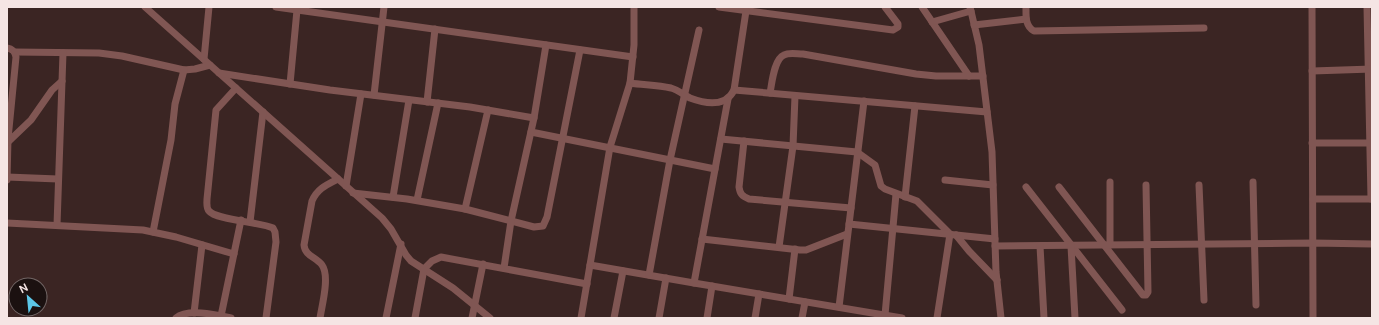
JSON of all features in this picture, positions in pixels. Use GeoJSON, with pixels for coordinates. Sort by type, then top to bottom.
{"type":"FeatureCollection","features":[{"type":"Feature","properties":{"kind":"street"},"geometry":{"type":"LineString","coordinates":[[145,7],[382,218],[401,244],[406,255],[412,261],[453,288],[490,318]]}},
{"type":"Feature","properties":{"kind":"street"},"geometry":{"type":"LineString","coordinates":[[204,59],[209,7]]}},
{"type":"Feature","properties":{"kind":"street"},"geometry":{"type":"LineString","coordinates":[[277,7],[633,57]]}},
{"type":"Feature","properties":{"kind":"street"},"geometry":{"type":"LineString","coordinates":[[374,95],[384,7]]}},
{"type":"Feature","properties":{"kind":"street"},"geometry":{"type":"LineString","coordinates":[[581,318],[610,148],[630,83],[633,57],[634,7]]}},
{"type":"Feature","properties":{"kind":"street"},"geometry":{"type":"LineString","coordinates":[[719,7],[893,30],[896,29],[898,24],[885,7]]}},
{"type":"Feature","properties":{"kind":"street"},"geometry":{"type":"LineString","coordinates":[[922,7],[969,76]]}},
{"type":"Feature","properties":{"kind":"street"},"geometry":{"type":"LineString","coordinates":[[1026,7],[1027,24],[1030,29],[1034,31],[1204,28]]}},
{"type":"Feature","properties":{"kind":"street"},"geometry":{"type":"LineString","coordinates":[[1312,7],[1313,318]]}},
{"type":"Feature","properties":{"kind":"street"},"geometry":{"type":"LineString","coordinates":[[1313,199],[1371,199],[1370,69],[1367,7]]}},
{"type":"Feature","properties":{"kind":"street"},"geometry":{"type":"LineString","coordinates":[[932,22],[970,9],[979,45],[992,152],[997,280],[1001,318]]}},
{"type":"Feature","properties":{"kind":"street"},"geometry":{"type":"LineString","coordinates":[[290,84],[297,10]]}},
{"type":"Feature","properties":{"kind":"street"},"geometry":{"type":"LineString","coordinates":[[630,83],[660,86],[672,89],[702,102],[714,103],[728,99],[732,96],[734,90],[746,11]]}},
{"type":"Feature","properties":{"kind":"street"},"geometry":{"type":"LineString","coordinates":[[974,25],[1026,19]]}},
{"type":"Feature","properties":{"kind":"street"},"geometry":{"type":"LineString","coordinates":[[427,102],[435,29]]}},
{"type":"Feature","properties":{"kind":"street"},"geometry":{"type":"LineString","coordinates":[[649,275],[670,160],[699,30]]}},
{"type":"Feature","properties":{"kind":"street"},"geometry":{"type":"LineString","coordinates":[[504,268],[511,221],[534,118],[546,45]]}},
{"type":"Feature","properties":{"kind":"street"},"geometry":{"type":"LineString","coordinates":[[7,48],[15,52],[112,55],[184,70],[210,65]]}},
{"type":"Feature","properties":{"kind":"street"},"geometry":{"type":"LineString","coordinates":[[353,193],[417,200],[465,209],[534,228],[543,226],[546,222],[580,50]]}},
{"type":"Feature","properties":{"kind":"street"},"geometry":{"type":"LineString","coordinates":[[7,180],[10,78],[15,52]]}},
{"type":"Feature","properties":{"kind":"street"},"geometry":{"type":"LineString","coordinates":[[57,225],[63,53]]}},
{"type":"Feature","properties":{"kind":"street"},"geometry":{"type":"LineString","coordinates":[[770,93],[779,58],[784,55],[792,54],[803,54],[916,74],[936,76],[983,76]]}},
{"type":"Feature","properties":{"kind":"street"},"geometry":{"type":"LineString","coordinates":[[1312,71],[1370,69]]}},
{"type":"Feature","properties":{"kind":"street"},"geometry":{"type":"LineString","coordinates":[[153,232],[172,140],[175,104],[184,70]]}},
{"type":"Feature","properties":{"kind":"street"},"geometry":{"type":"LineString","coordinates":[[219,73],[361,94],[488,110],[534,118]]}},
{"type":"Feature","properties":{"kind":"street"},"geometry":{"type":"LineString","coordinates":[[8,142],[31,120],[52,90],[62,81]]}},
{"type":"Feature","properties":{"kind":"street"},"geometry":{"type":"LineString","coordinates":[[236,88],[216,110],[207,207],[209,211],[219,217],[241,220],[273,228],[276,236],[266,318]]}},
{"type":"Feature","properties":{"kind":"street"},"geometry":{"type":"LineString","coordinates":[[734,90],[987,112]]}},
{"type":"Feature","properties":{"kind":"street"},"geometry":{"type":"LineString","coordinates":[[346,186],[361,94]]}},
{"type":"Feature","properties":{"kind":"street"},"geometry":{"type":"LineString","coordinates":[[779,247],[793,146],[796,96]]}},
{"type":"Feature","properties":{"kind":"street"},"geometry":{"type":"LineString","coordinates":[[694,284],[728,99]]}},
{"type":"Feature","properties":{"kind":"street"},"geometry":{"type":"LineString","coordinates":[[393,197],[409,100]]}},
{"type":"Feature","properties":{"kind":"street"},"geometry":{"type":"LineString","coordinates":[[839,307],[864,102]]}},
{"type":"Feature","properties":{"kind":"street"},"geometry":{"type":"LineString","coordinates":[[417,200],[438,103]]}},
{"type":"Feature","properties":{"kind":"street"},"geometry":{"type":"LineString","coordinates":[[905,197],[915,106]]}},
{"type":"Feature","properties":{"kind":"street"},"geometry":{"type":"LineString","coordinates":[[465,209],[488,110]]}},
{"type":"Feature","properties":{"kind":"street"},"geometry":{"type":"LineString","coordinates":[[250,222],[263,112]]}},
{"type":"Feature","properties":{"kind":"street"},"geometry":{"type":"LineString","coordinates":[[531,132],[715,169]]}},
{"type":"Feature","properties":{"kind":"street"},"geometry":{"type":"LineString","coordinates":[[721,139],[857,152],[875,165],[881,186],[896,194],[917,201],[953,234],[997,280]]}},
{"type":"Feature","properties":{"kind":"street"},"geometry":{"type":"LineString","coordinates":[[744,141],[739,179],[740,193],[743,197],[850,208]]}},
{"type":"Feature","properties":{"kind":"street"},"geometry":{"type":"LineString","coordinates":[[1312,143],[1371,143]]}},
{"type":"Feature","properties":{"kind":"street"},"geometry":{"type":"LineString","coordinates":[[7,177],[58,179]]}},
{"type":"Feature","properties":{"kind":"street"},"geometry":{"type":"LineString","coordinates":[[320,318],[326,275],[322,265],[304,250],[304,245],[314,196],[323,186],[338,179]]}},
{"type":"Feature","properties":{"kind":"street"},"geometry":{"type":"LineString","coordinates":[[945,180],[993,185]]}},
{"type":"Feature","properties":{"kind":"street"},"geometry":{"type":"LineString","coordinates":[[1107,246],[1110,182]]}},
{"type":"Feature","properties":{"kind":"street"},"geometry":{"type":"LineString","coordinates":[[1253,182],[1256,305]]}},
{"type":"Feature","properties":{"kind":"street"},"geometry":{"type":"LineString","coordinates":[[1059,187],[1107,246],[1143,295],[1146,295],[1148,292],[1146,185]]}},
{"type":"Feature","properties":{"kind":"street"},"geometry":{"type":"LineString","coordinates":[[1199,185],[1204,300]]}},
{"type":"Feature","properties":{"kind":"street"},"geometry":{"type":"LineString","coordinates":[[1026,187],[1122,310]]}},
{"type":"Feature","properties":{"kind":"street"},"geometry":{"type":"LineString","coordinates":[[885,315],[896,194]]}},
{"type":"Feature","properties":{"kind":"street"},"geometry":{"type":"LineString","coordinates":[[221,316],[241,220]]}},
{"type":"Feature","properties":{"kind":"street"},"geometry":{"type":"LineString","coordinates":[[7,223],[131,229],[153,232],[234,254]]}},
{"type":"Feature","properties":{"kind":"street"},"geometry":{"type":"LineString","coordinates":[[849,224],[953,234],[995,242],[1040,246],[1313,243],[1372,244]]}},
{"type":"Feature","properties":{"kind":"street"},"geometry":{"type":"LineString","coordinates":[[702,239],[806,250],[847,234]]}},
{"type":"Feature","properties":{"kind":"street"},"geometry":{"type":"LineString","coordinates":[[936,318],[953,234]]}},
{"type":"Feature","properties":{"kind":"street"},"geometry":{"type":"LineString","coordinates":[[386,318],[401,244]]}},
{"type":"Feature","properties":{"kind":"street"},"geometry":{"type":"LineString","coordinates":[[194,313],[202,245]]}},
{"type":"Feature","properties":{"kind":"street"},"geometry":{"type":"LineString","coordinates":[[1040,246],[1044,318]]}},
{"type":"Feature","properties":{"kind":"street"},"geometry":{"type":"LineString","coordinates":[[1071,246],[1075,318]]}},
{"type":"Feature","properties":{"kind":"street"},"geometry":{"type":"LineString","coordinates":[[789,299],[795,250]]}},
{"type":"Feature","properties":{"kind":"street"},"geometry":{"type":"LineString","coordinates":[[415,318],[424,269],[432,261],[441,257],[587,284]]}},
{"type":"Feature","properties":{"kind":"street"},"geometry":{"type":"LineString","coordinates":[[472,318],[482,264]]}},
{"type":"Feature","properties":{"kind":"street"},"geometry":{"type":"LineString","coordinates":[[590,265],[694,284],[839,307],[858,314],[885,315],[902,318]]}},
{"type":"Feature","properties":{"kind":"street"},"geometry":{"type":"LineString","coordinates":[[614,318],[623,271]]}},
{"type":"Feature","properties":{"kind":"street"},"geometry":{"type":"LineString","coordinates":[[659,318],[666,278]]}},
{"type":"Feature","properties":{"kind":"street"},"geometry":{"type":"LineString","coordinates":[[707,318],[712,286]]}},
{"type":"Feature","properties":{"kind":"street"},"geometry":{"type":"LineString","coordinates":[[755,318],[759,294]]}},
{"type":"Feature","properties":{"kind":"street"},"geometry":{"type":"LineString","coordinates":[[802,318],[805,302]]}},
{"type":"Feature","properties":{"kind":"street"},"geometry":{"type":"LineString","coordinates":[[176,318],[181,314],[194,313],[231,318]]}}]}
